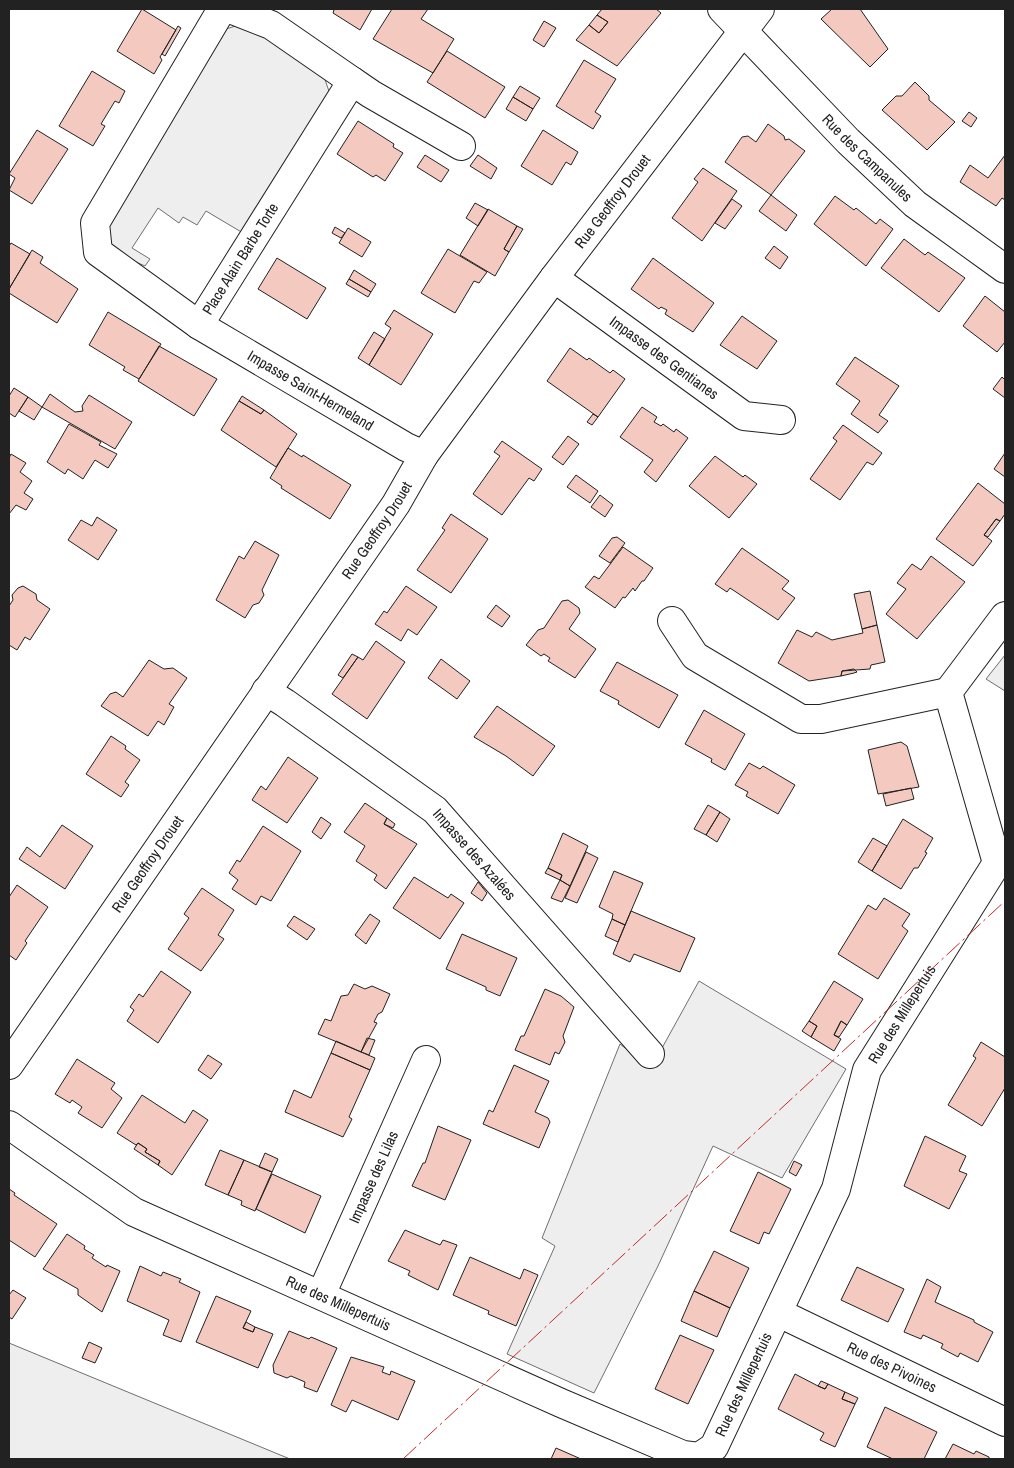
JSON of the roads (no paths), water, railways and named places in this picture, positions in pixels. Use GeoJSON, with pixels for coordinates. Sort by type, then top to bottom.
{"type":"FeatureCollection","features":[{"type":"Feature","properties":{"kind":"street","name":"Place Alain Barbe Torte"},"geometry":{"type":"LineString","coordinates":[[222,9],[95,223],[98,252],[200,325],[352,80]]}},
{"type":"Feature","properties":{"kind":"street"},"geometry":{"type":"LineString","coordinates":[[230,9],[271,25],[370,94],[461,146]]}},
{"type":"Feature","properties":{"kind":"street","name":"Rue des Campanules"},"geometry":{"type":"LineString","coordinates":[[722,9],[848,141],[909,198],[1005,270]]}},
{"type":"Feature","properties":{"kind":"street","name":"Rue Geoffroy Drouet"},"geometry":{"type":"LineString","coordinates":[[9,1065],[396,504],[424,455],[554,278],[760,9]]}},
{"type":"Feature","properties":{"kind":"street","name":"Impasse des Gentianes"},"geometry":{"type":"LineString","coordinates":[[554,278],[744,416],[781,420]]}},
{"type":"Feature","properties":{"kind":"street","name":"Impasse Saint-Hermeland"},"geometry":{"type":"LineString","coordinates":[[200,325],[406,447],[424,455]]}},
{"type":"Feature","properties":{"kind":"street"},"geometry":{"type":"LineString","coordinates":[[672,622],[696,656],[801,719],[821,719],[948,692],[1005,616]]}},
{"type":"Feature","properties":{"kind":"street","name":"Impasse des Azalées"},"geometry":{"type":"LineString","coordinates":[[266,691],[435,810],[650,1054]]}},
{"type":"Feature","properties":{"kind":"street","name":"Rue des Millepertuis"},"geometry":{"type":"LineString","coordinates":[[9,1125],[134,1212],[561,1403],[683,1455],[699,1457],[714,1446],[779,1313],[836,1189],[867,1070],[1001,866],[948,692]]}},
{"type":"Feature","properties":{"kind":"street","name":"Impasse des Lilas"},"geometry":{"type":"LineString","coordinates":[[321,1295],[426,1060]]}},
{"type":"Feature","properties":{"kind":"street","name":"Rue des Pivoines"},"geometry":{"type":"LineString","coordinates":[[779,1313],[1005,1422]]}}]}
